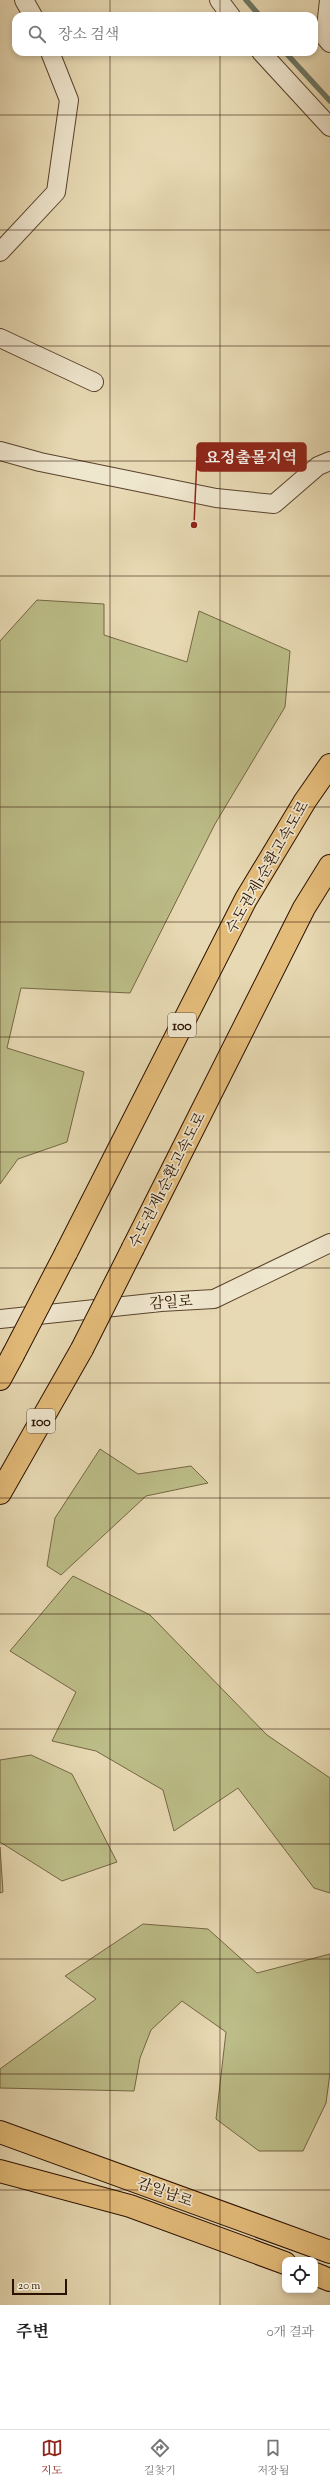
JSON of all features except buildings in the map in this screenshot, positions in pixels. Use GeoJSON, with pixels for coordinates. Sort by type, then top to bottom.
{"type":"FeatureCollection","features":[{"type":"Feature","properties":{"kind":"main road","name":"수도권제1순환고속도로"},"geometry":{"type":"LineString","coordinates":[[0,1379],[66,1253],[246,899],[305,801],[330,765]]}},
{"type":"Feature","properties":{"kind":"main road","name":"수도권제1순환고속도로"},"geometry":{"type":"LineString","coordinates":[[0,1493],[82,1349],[304,908],[330,866]]}},
{"type":"Feature","properties":{"kind":"main road","name":"감일남로"},"geometry":{"type":"LineString","coordinates":[[0,2132],[330,2252]]}},
{"type":"Feature","properties":{"kind":"main road","name":"감일남로"},"geometry":{"type":"LineString","coordinates":[[0,2171],[130,2206],[282,2262]]}},
{"type":"Feature","properties":{"kind":"main road"},"geometry":{"type":"LineString","coordinates":[[318,2275],[330,2280]]}},
{"type":"Feature","properties":{"kind":"street"},"geometry":{"type":"LineString","coordinates":[[24,0],[30,12]]}},
{"type":"Feature","properties":{"kind":"street"},"geometry":{"type":"LineString","coordinates":[[220,0],[228,12]]}},
{"type":"Feature","properties":{"kind":"street"},"geometry":{"type":"LineString","coordinates":[[329,0],[325,37],[330,43]]}},
{"type":"Feature","properties":{"kind":"street"},"geometry":{"type":"LineString","coordinates":[[0,252],[56,192],[69,100],[52,56]]}},
{"type":"Feature","properties":{"kind":"street"},"geometry":{"type":"LineString","coordinates":[[265,56],[330,127]]}},
{"type":"Feature","properties":{"kind":"street"},"geometry":{"type":"LineString","coordinates":[[0,338],[94,382]]}},
{"type":"Feature","properties":{"kind":"street"},"geometry":{"type":"LineString","coordinates":[[0,451],[40,462],[216,498],[274,504],[318,466],[330,461]]}},
{"type":"Feature","properties":{"kind":"street","name":"감일로"},"geometry":{"type":"LineString","coordinates":[[0,1319],[161,1302],[214,1299],[330,1243]]}},
{"type":"Feature","properties":{"kind":"green space"},"geometry":{"type":"Polygon","coordinates":[[[37,600],[104,604],[104,635],[187,662],[199,611],[290,651],[285,707],[215,824],[130,993],[21,988],[7,1048],[84,1072],[67,1142],[18,1159],[0,1184],[0,641],[37,600]]]}},
{"type":"Feature","properties":{"kind":"green space"},"geometry":{"type":"Polygon","coordinates":[[[100,1449],[138,1474],[191,1466],[208,1483],[146,1496],[61,1575],[47,1566],[55,1518],[100,1449]]]}},
{"type":"Feature","properties":{"kind":"green space"},"geometry":{"type":"Polygon","coordinates":[[[73,1576],[150,1615],[267,1735],[330,1778],[330,1893],[314,1888],[238,1788],[174,1831],[163,1790],[96,1751],[52,1741],[76,1692],[10,1651],[73,1576]]]}},
{"type":"Feature","properties":{"kind":"green space"},"geometry":{"type":"Polygon","coordinates":[[[31,1755],[72,1774],[117,1862],[62,1881],[0,1842],[0,1760],[31,1755]]]}},
{"type":"Feature","properties":{"kind":"green space"},"geometry":{"type":"Polygon","coordinates":[[[0,1847],[3,1892],[0,1893],[0,1847]]]}},
{"type":"Feature","properties":{"kind":"green space"},"geometry":{"type":"Polygon","coordinates":[[[143,1924],[208,1929],[257,1973],[330,1954],[330,2073],[326,2103],[303,2151],[259,2151],[216,2119],[226,2032],[182,2001],[151,2030],[140,2058],[134,2091],[0,2088],[0,2069],[96,1999],[65,1976],[143,1924]]]}},
{"type":"Feature","properties":{"kind":"waterway"},"geometry":{"type":"LineString","coordinates":[[246,0],[256,12]]}},
{"type":"Feature","properties":{"kind":"waterway"},"geometry":{"type":"LineString","coordinates":[[289,56],[330,101]]}},
{"type":"Feature","properties":{"kind":"place","name":"요정출몰지역"},"geometry":{"type":"Point","coordinates":[194,525]}}]}
